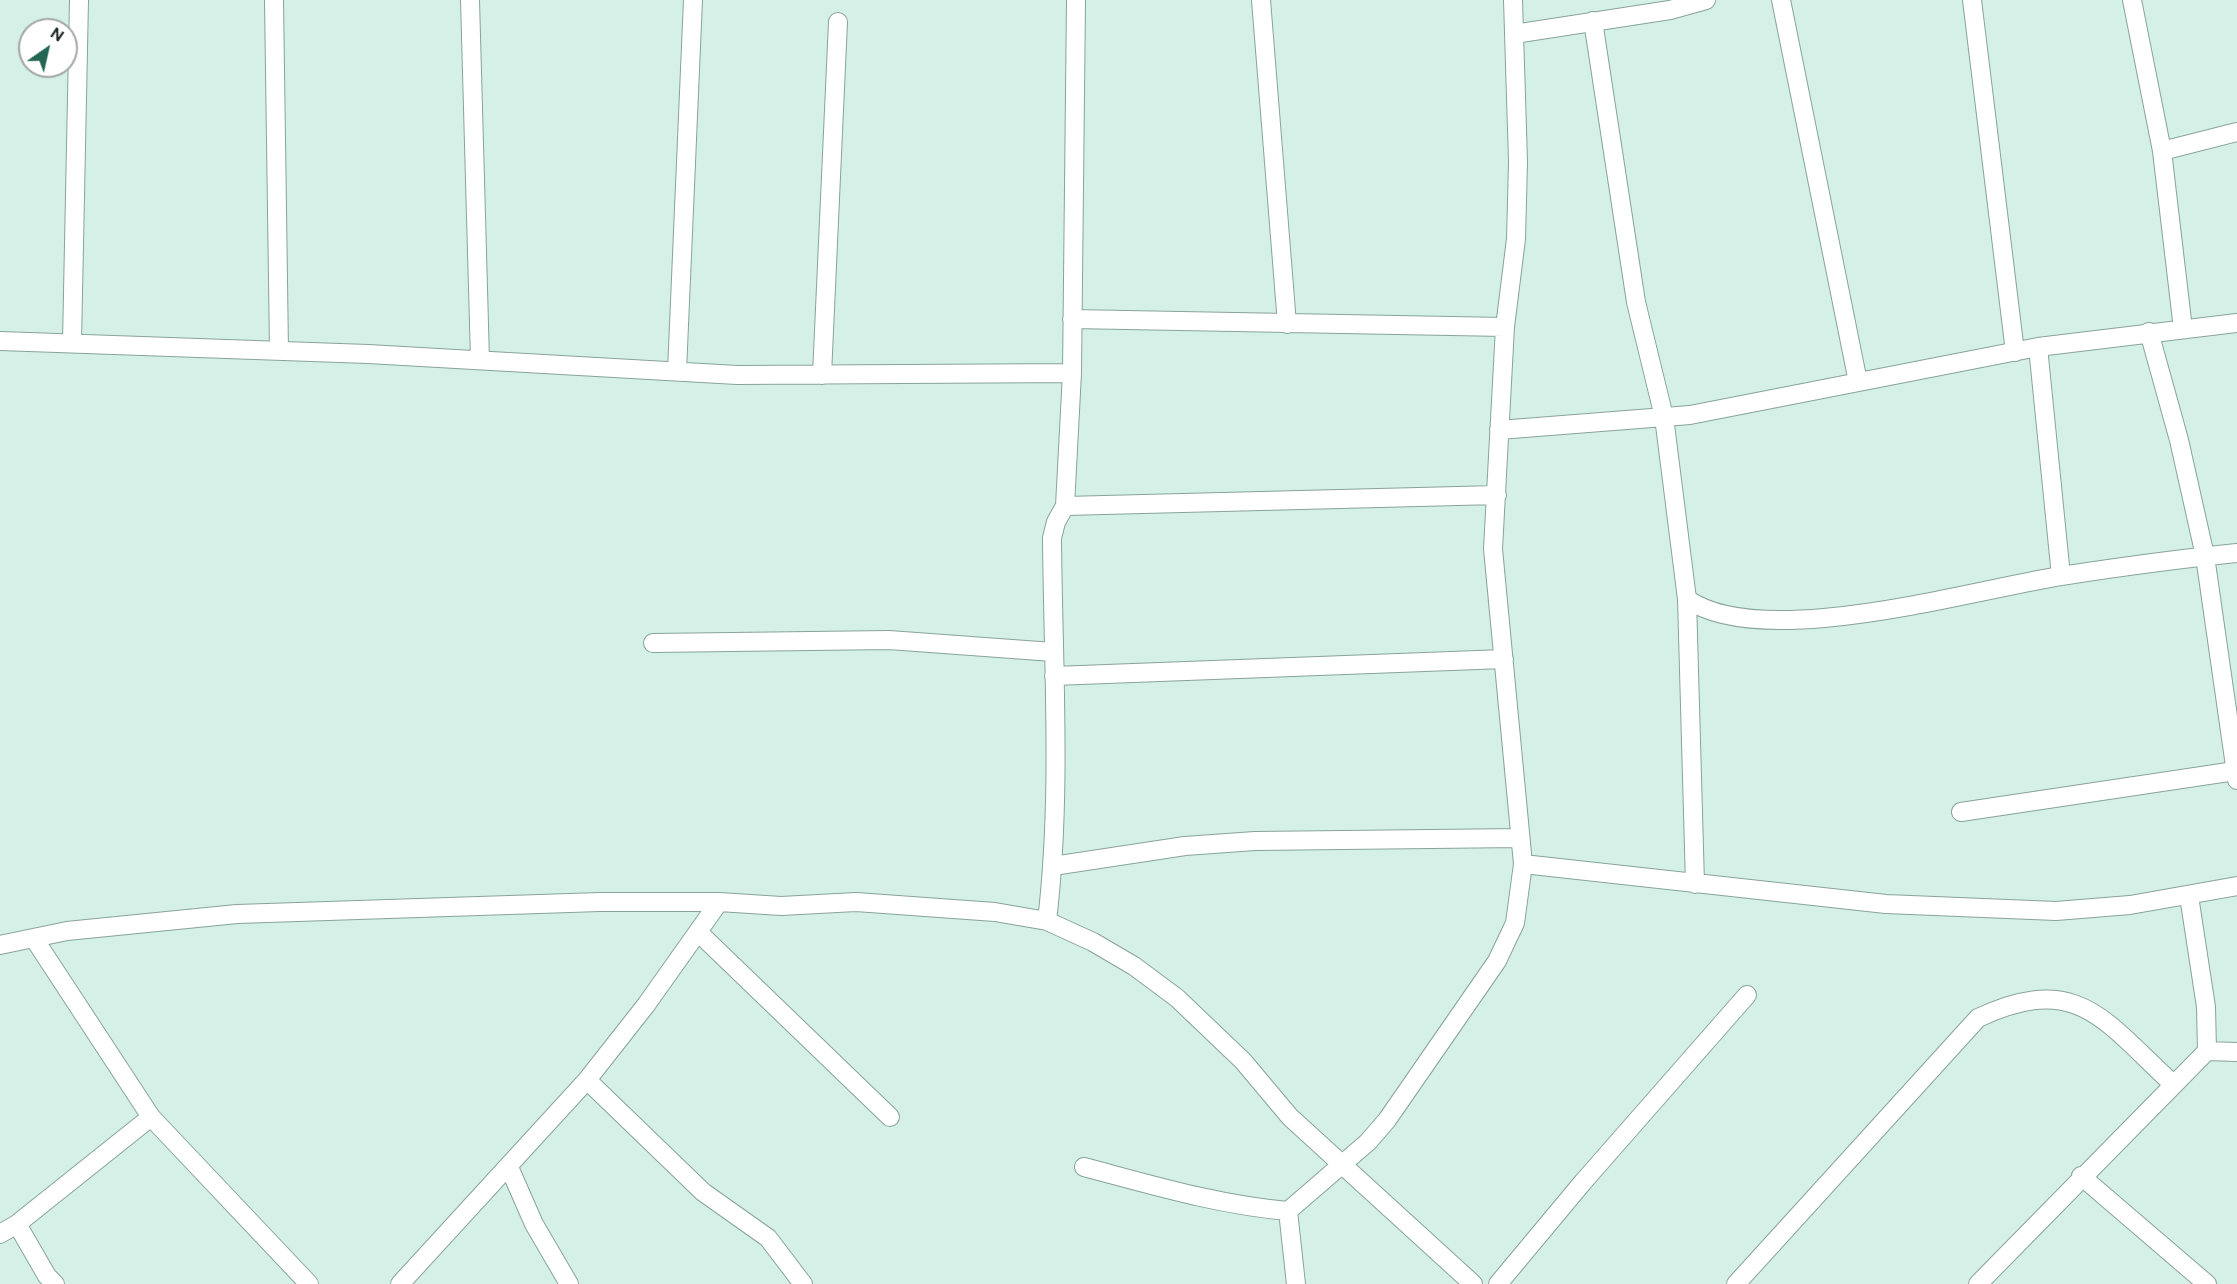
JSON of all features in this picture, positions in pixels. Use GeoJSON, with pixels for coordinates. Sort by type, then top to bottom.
{"type":"FeatureCollection","features":[{"type":"Feature","properties":{"kind":"street"},"geometry":{"type":"LineString","coordinates":[[72,342],[79,0]]}},
{"type":"Feature","properties":{"kind":"street"},"geometry":{"type":"LineString","coordinates":[[274,0],[279,350]]}},
{"type":"Feature","properties":{"kind":"street"},"geometry":{"type":"LineString","coordinates":[[470,0],[480,360]]}},
{"type":"Feature","properties":{"kind":"street"},"geometry":{"type":"LineString","coordinates":[[677,371],[693,0]]}},
{"type":"Feature","properties":{"kind":"street"},"geometry":{"type":"LineString","coordinates":[[1047,921],[1053,866],[1052,538],[1056,522],[1065,506],[1072,373],[1076,0]]}},
{"type":"Feature","properties":{"kind":"street"},"geometry":{"type":"LineString","coordinates":[[1261,0],[1287,324]]}},
{"type":"Feature","properties":{"kind":"street"},"geometry":{"type":"LineString","coordinates":[[1084,1167],[1198,1197],[1248,1207],[1287,1211],[1368,1142],[1387,1120],[1497,961],[1515,923],[1523,864],[1494,549],[1505,327],[1516,239],[1518,173],[1513,0]]}},
{"type":"Feature","properties":{"kind":"street"},"geometry":{"type":"LineString","coordinates":[[1514,34],[1670,10],[1706,0]]}},
{"type":"Feature","properties":{"kind":"street"},"geometry":{"type":"LineString","coordinates":[[1780,0],[1858,382]]}},
{"type":"Feature","properties":{"kind":"street"},"geometry":{"type":"LineString","coordinates":[[1972,0],[2015,352]]}},
{"type":"Feature","properties":{"kind":"street"},"geometry":{"type":"LineString","coordinates":[[2132,0],[2162,151],[2183,329]]}},
{"type":"Feature","properties":{"kind":"street"},"geometry":{"type":"LineString","coordinates":[[1593,21],[1636,302],[1664,417],[1688,599],[1695,884]]}},
{"type":"Feature","properties":{"kind":"street"},"geometry":{"type":"LineString","coordinates":[[822,375],[838,22]]}},
{"type":"Feature","properties":{"kind":"street"},"geometry":{"type":"LineString","coordinates":[[2162,151],[2237,132]]}},
{"type":"Feature","properties":{"kind":"street"},"geometry":{"type":"LineString","coordinates":[[1072,319],[1505,327]]}},
{"type":"Feature","properties":{"kind":"street"},"geometry":{"type":"LineString","coordinates":[[1499,430],[1690,415],[2038,347],[2237,323]]}},
{"type":"Feature","properties":{"kind":"street"},"geometry":{"type":"LineString","coordinates":[[1961,812],[2236,776],[2205,556],[2179,440],[2150,332]]}},
{"type":"Feature","properties":{"kind":"street"},"geometry":{"type":"LineString","coordinates":[[0,341],[279,350],[737,375],[1072,373]]}},
{"type":"Feature","properties":{"kind":"street"},"geometry":{"type":"LineString","coordinates":[[2038,347],[2061,576]]}},
{"type":"Feature","properties":{"kind":"street"},"geometry":{"type":"LineString","coordinates":[[1065,506],[1497,495]]}},
{"type":"Feature","properties":{"kind":"street"},"geometry":{"type":"LineString","coordinates":[[1688,599],[1716,614],[1771,620],[1836,616],[2061,576],[2237,553]]}},
{"type":"Feature","properties":{"kind":"street"},"geometry":{"type":"LineString","coordinates":[[653,643],[889,640],[1053,652]]}},
{"type":"Feature","properties":{"kind":"street"},"geometry":{"type":"LineString","coordinates":[[1054,676],[1504,659]]}},
{"type":"Feature","properties":{"kind":"street"},"geometry":{"type":"LineString","coordinates":[[1053,866],[1185,846],[1255,841],[1519,838]]}},
{"type":"Feature","properties":{"kind":"street"},"geometry":{"type":"LineString","coordinates":[[1523,864],[1886,904],[2056,911],[2130,905],[2237,886]]}},
{"type":"Feature","properties":{"kind":"street"},"geometry":{"type":"LineString","coordinates":[[1978,1284],[2081,1176],[2206,1051],[2206,1007],[2189,896]]}},
{"type":"Feature","properties":{"kind":"street"},"geometry":{"type":"LineString","coordinates":[[0,945],[67,932],[237,914],[600,902],[781,906],[856,902],[995,912],[1047,921],[1103,948],[1177,998],[1243,1061],[1290,1117],[1473,1284]]}},
{"type":"Feature","properties":{"kind":"street"},"geometry":{"type":"LineString","coordinates":[[400,1284],[588,1080],[646,1005],[718,903]]}},
{"type":"Feature","properties":{"kind":"street"},"geometry":{"type":"LineString","coordinates":[[698,932],[890,1118]]}},
{"type":"Feature","properties":{"kind":"street"},"geometry":{"type":"LineString","coordinates":[[35,940],[151,1118],[309,1284]]}},
{"type":"Feature","properties":{"kind":"street"},"geometry":{"type":"LineString","coordinates":[[1497,1284],[1747,995]]}},
{"type":"Feature","properties":{"kind":"street"},"geometry":{"type":"LineString","coordinates":[[1736,1284],[1978,1018],[2003,1007],[2046,998],[2067,1000],[2085,1006],[2099,1016],[2173,1084]]}},
{"type":"Feature","properties":{"kind":"street"},"geometry":{"type":"LineString","coordinates":[[2206,1051],[2237,1052]]}},
{"type":"Feature","properties":{"kind":"street"},"geometry":{"type":"LineString","coordinates":[[588,1080],[703,1192],[768,1239],[803,1284]]}},
{"type":"Feature","properties":{"kind":"street"},"geometry":{"type":"LineString","coordinates":[[0,1234],[17,1224],[151,1118]]}},
{"type":"Feature","properties":{"kind":"street"},"geometry":{"type":"LineString","coordinates":[[508,1167],[534,1224],[569,1284]]}},
{"type":"Feature","properties":{"kind":"street"},"geometry":{"type":"LineString","coordinates":[[2081,1176],[2206,1284]]}},
{"type":"Feature","properties":{"kind":"street"},"geometry":{"type":"LineString","coordinates":[[1287,1211],[1296,1284]]}},
{"type":"Feature","properties":{"kind":"street"},"geometry":{"type":"LineString","coordinates":[[17,1224],[47,1276],[55,1284]]}}]}
